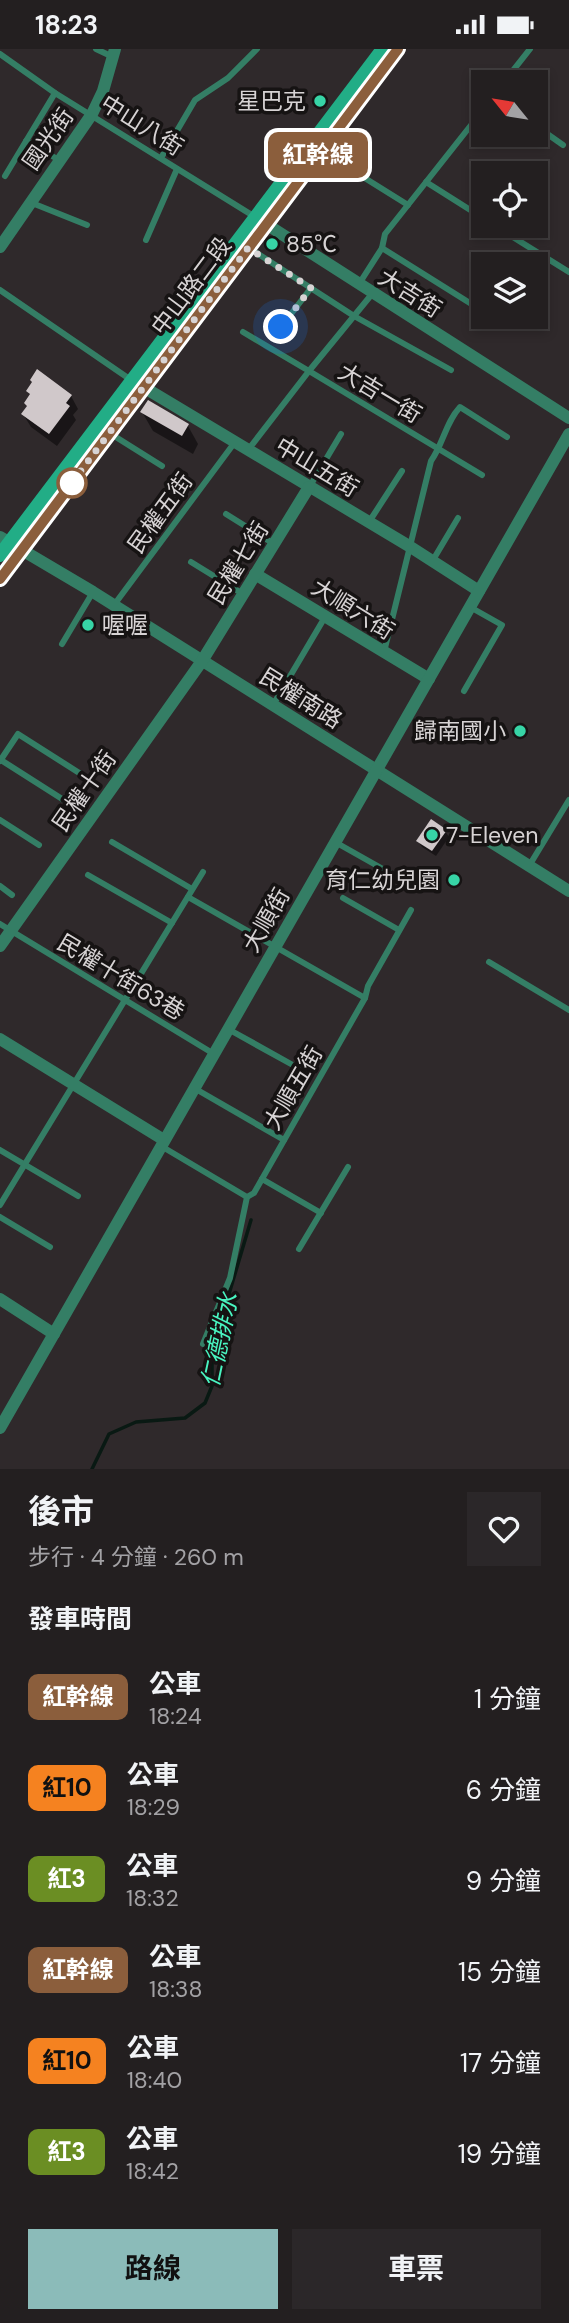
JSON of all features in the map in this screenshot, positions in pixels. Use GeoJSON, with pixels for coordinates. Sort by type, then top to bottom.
{"type":"FeatureCollection","features":[{"type":"Feature","properties":{"kind":"main road","name":"中山路二段"},"geometry":{"type":"LineString","coordinates":[[7,546],[109,433],[138,384],[260,221],[383,49]]}},
{"type":"Feature","properties":{"kind":"main road","name":"中山路二段"},"geometry":{"type":"LineString","coordinates":[[7,546],[248,248],[260,221],[321,151],[398,49]]}},
{"type":"Feature","properties":{"kind":"main road"},"geometry":{"type":"LineString","coordinates":[[0,579],[7,546]]}},
{"type":"Feature","properties":{"kind":"street","name":"國光街"},"geometry":{"type":"LineString","coordinates":[[0,247],[92,114],[103,91],[114,53]]}},
{"type":"Feature","properties":{"kind":"street","name":"大吉街"},"geometry":{"type":"LineString","coordinates":[[260,221],[569,418]]}},
{"type":"Feature","properties":{"kind":"street","name":"中山五街"},"geometry":{"type":"LineString","coordinates":[[138,384],[409,546],[479,591]]}},
{"type":"Feature","properties":{"kind":"street","name":"大順街"},"geometry":{"type":"LineString","coordinates":[[0,1427],[569,434]]}},
{"type":"Feature","properties":{"kind":"street","name":"民權七街"},"geometry":{"type":"LineString","coordinates":[[202,661],[309,487]]}},
{"type":"Feature","properties":{"kind":"street","name":"民權南路"},"geometry":{"type":"LineString","coordinates":[[7,546],[93,592],[569,891]]}},
{"type":"Feature","properties":{"kind":"street","name":"大順六街"},"geometry":{"type":"LineString","coordinates":[[255,575],[429,679]]}},
{"type":"Feature","properties":{"kind":"street","name":"民權十街"},"geometry":{"type":"LineString","coordinates":[[0,946],[5,927],[202,661]]}},
{"type":"Feature","properties":{"kind":"street"},"geometry":{"type":"LineString","coordinates":[[0,1039],[162,1143]]}},
{"type":"Feature","properties":{"kind":"street"},"geometry":{"type":"LineString","coordinates":[[0,1299],[54,1333]]}},
{"type":"Feature","properties":{"kind":"lane"},"geometry":{"type":"LineString","coordinates":[[96,49],[114,53]]}},
{"type":"Feature","properties":{"kind":"lane"},"geometry":{"type":"LineString","coordinates":[[161,158],[195,100],[228,78],[257,49]]}},
{"type":"Feature","properties":{"kind":"lane"},"geometry":{"type":"LineString","coordinates":[[513,70],[530,49]]}},
{"type":"Feature","properties":{"kind":"lane","name":"中山八街"},"geometry":{"type":"LineString","coordinates":[[0,54],[55,93],[260,221]]}},
{"type":"Feature","properties":{"kind":"lane"},"geometry":{"type":"LineString","coordinates":[[5,176],[55,93]]}},
{"type":"Feature","properties":{"kind":"lane"},"geometry":{"type":"LineString","coordinates":[[358,285],[382,248],[385,234],[471,125]]}},
{"type":"Feature","properties":{"kind":"lane"},"geometry":{"type":"LineString","coordinates":[[548,134],[563,145]]}},
{"type":"Feature","properties":{"kind":"lane"},"geometry":{"type":"LineString","coordinates":[[26,141],[59,160]]}},
{"type":"Feature","properties":{"kind":"lane"},"geometry":{"type":"LineString","coordinates":[[321,151],[408,205]]}},
{"type":"Feature","properties":{"kind":"lane"},"geometry":{"type":"LineString","coordinates":[[146,240],[177,169]]}},
{"type":"Feature","properties":{"kind":"lane"},"geometry":{"type":"LineString","coordinates":[[426,182],[471,210]]}},
{"type":"Feature","properties":{"kind":"lane"},"geometry":{"type":"LineString","coordinates":[[30,203],[87,226]]}},
{"type":"Feature","properties":{"kind":"lane"},"geometry":{"type":"LineString","coordinates":[[514,238],[569,272]]}},
{"type":"Feature","properties":{"kind":"lane"},"geometry":{"type":"LineString","coordinates":[[248,248],[354,316],[451,370]]}},
{"type":"Feature","properties":{"kind":"lane"},"geometry":{"type":"LineString","coordinates":[[382,248],[471,304]]}},
{"type":"Feature","properties":{"kind":"lane"},"geometry":{"type":"LineString","coordinates":[[281,327],[311,288]]}},
{"type":"Feature","properties":{"kind":"lane"},"geometry":{"type":"LineString","coordinates":[[0,290],[138,384]]}},
{"type":"Feature","properties":{"kind":"lane","name":"大吉一街"},"geometry":{"type":"LineString","coordinates":[[372,294],[309,371],[482,475]]}},
{"type":"Feature","properties":{"kind":"lane"},"geometry":{"type":"LineString","coordinates":[[243,332],[309,371],[248,450]]}},
{"type":"Feature","properties":{"kind":"lane"},"geometry":{"type":"LineString","coordinates":[[384,653],[431,461],[453,415],[460,407],[507,437]]}},
{"type":"Feature","properties":{"kind":"lane"},"geometry":{"type":"LineString","coordinates":[[109,433],[162,466]]}},
{"type":"Feature","properties":{"kind":"lane"},"geometry":{"type":"LineString","coordinates":[[309,487],[341,435]]}},
{"type":"Feature","properties":{"kind":"lane","name":"民權五街"},"geometry":{"type":"LineString","coordinates":[[114,605],[234,442]]}},
{"type":"Feature","properties":{"kind":"lane"},"geometry":{"type":"LineString","coordinates":[[368,523],[402,471]]}},
{"type":"Feature","properties":{"kind":"lane"},"geometry":{"type":"LineString","coordinates":[[226,514],[274,544]]}},
{"type":"Feature","properties":{"kind":"lane"},"geometry":{"type":"LineString","coordinates":[[432,562],[458,518]]}},
{"type":"Feature","properties":{"kind":"lane"},"geometry":{"type":"LineString","coordinates":[[191,562],[243,594]]}},
{"type":"Feature","properties":{"kind":"lane"},"geometry":{"type":"LineString","coordinates":[[62,644],[93,592]]}},
{"type":"Feature","properties":{"kind":"lane"},"geometry":{"type":"LineString","coordinates":[[464,691],[502,625],[470,607]]}},
{"type":"Feature","properties":{"kind":"lane"},"geometry":{"type":"LineString","coordinates":[[273,705],[325,617]]}},
{"type":"Feature","properties":{"kind":"lane"},"geometry":{"type":"LineString","coordinates":[[70,804],[0,761],[18,734],[84,776]]}},
{"type":"Feature","properties":{"kind":"lane"},"geometry":{"type":"LineString","coordinates":[[529,866],[569,800]]}},
{"type":"Feature","properties":{"kind":"lane"},"geometry":{"type":"LineString","coordinates":[[0,820],[39,845]]}},
{"type":"Feature","properties":{"kind":"lane"},"geometry":{"type":"LineString","coordinates":[[112,842],[192,889]]}},
{"type":"Feature","properties":{"kind":"lane"},"geometry":{"type":"LineString","coordinates":[[335,842],[390,873]]}},
{"type":"Feature","properties":{"kind":"lane"},"geometry":{"type":"LineString","coordinates":[[0,1205],[203,871]]}},
{"type":"Feature","properties":{"kind":"lane"},"geometry":{"type":"LineString","coordinates":[[88,875],[172,923]]}},
{"type":"Feature","properties":{"kind":"lane"},"geometry":{"type":"LineString","coordinates":[[0,886],[12,895]]}},
{"type":"Feature","properties":{"kind":"lane"},"geometry":{"type":"LineString","coordinates":[[188,897],[365,998]]}},
{"type":"Feature","properties":{"kind":"lane"},"geometry":{"type":"LineString","coordinates":[[343,898],[399,930]]}},
{"type":"Feature","properties":{"kind":"lane","name":"大順五街"},"geometry":{"type":"LineString","coordinates":[[247,1197],[254,1193],[365,998],[368,986],[411,910]]}},
{"type":"Feature","properties":{"kind":"lane","name":"民權十街63巷"},"geometry":{"type":"LineString","coordinates":[[5,927],[214,1053]]}},
{"type":"Feature","properties":{"kind":"lane"},"geometry":{"type":"LineString","coordinates":[[489,962],[569,1010]]}},
{"type":"Feature","properties":{"kind":"lane"},"geometry":{"type":"LineString","coordinates":[[228,1029],[291,1064]]}},
{"type":"Feature","properties":{"kind":"lane"},"geometry":{"type":"LineString","coordinates":[[194,1088],[284,1140]]}},
{"type":"Feature","properties":{"kind":"lane"},"geometry":{"type":"LineString","coordinates":[[162,1143],[247,1197],[230,1278],[203,1344]]}},
{"type":"Feature","properties":{"kind":"lane"},"geometry":{"type":"LineString","coordinates":[[0,1150],[78,1196]]}},
{"type":"Feature","properties":{"kind":"lane"},"geometry":{"type":"LineString","coordinates":[[299,1249],[348,1167]]}},
{"type":"Feature","properties":{"kind":"lane"},"geometry":{"type":"LineString","coordinates":[[261,1179],[321,1213]]}},
{"type":"Feature","properties":{"kind":"lane"},"geometry":{"type":"LineString","coordinates":[[0,1217],[50,1247]]}},
{"type":"Feature","properties":{"kind":"building"},"geometry":{"type":"Polygon","coordinates":[[[37,369],[72,395],[66,403],[70,406],[49,434],[21,414],[27,406],[24,403],[30,394],[26,391],[37,369]]]}},
{"type":"Feature","properties":{"kind":"building"},"geometry":{"type":"Polygon","coordinates":[[[148,400],[189,424],[182,436],[140,412],[148,400]]]}},
{"type":"Feature","properties":{"kind":"building","name":"7-Eleven"},"geometry":{"type":"Polygon","coordinates":[[[431,819],[447,830],[432,851],[416,841],[431,819]]]}},
{"type":"Feature","properties":{"kind":"waterway","name":"仁德排水"},"geometry":{"type":"LineString","coordinates":[[92,1469],[109,1434],[136,1422],[185,1418],[205,1403],[212,1386],[215,1341],[251,1220]]}},
{"type":"Feature","properties":{"kind":"bus line","name":"紅幹線"},"geometry":{"type":"LineString","coordinates":[[0,579],[398,49]]}},
{"type":"Feature","properties":{"kind":"place","name":"星巴克"},"geometry":{"type":"Point","coordinates":[320,101]}},
{"type":"Feature","properties":{"kind":"place","name":"85℃"},"geometry":{"type":"Point","coordinates":[272,244]}},
{"type":"Feature","properties":{"kind":"place","name":"喔喔"},"geometry":{"type":"Point","coordinates":[88,625]}},
{"type":"Feature","properties":{"kind":"place","name":"歸南國小"},"geometry":{"type":"Point","coordinates":[520,731]}},
{"type":"Feature","properties":{"kind":"place","name":"7-Eleven"},"geometry":{"type":"Point","coordinates":[432,835]}},
{"type":"Feature","properties":{"kind":"place","name":"育仁幼兒園"},"geometry":{"type":"Point","coordinates":[454,880]}},
{"type":"Feature","properties":{"kind":"route"},"geometry":{"type":"LineString","coordinates":[[72,483],[65,492],[248,248],[311,288],[281,327]]}}]}
